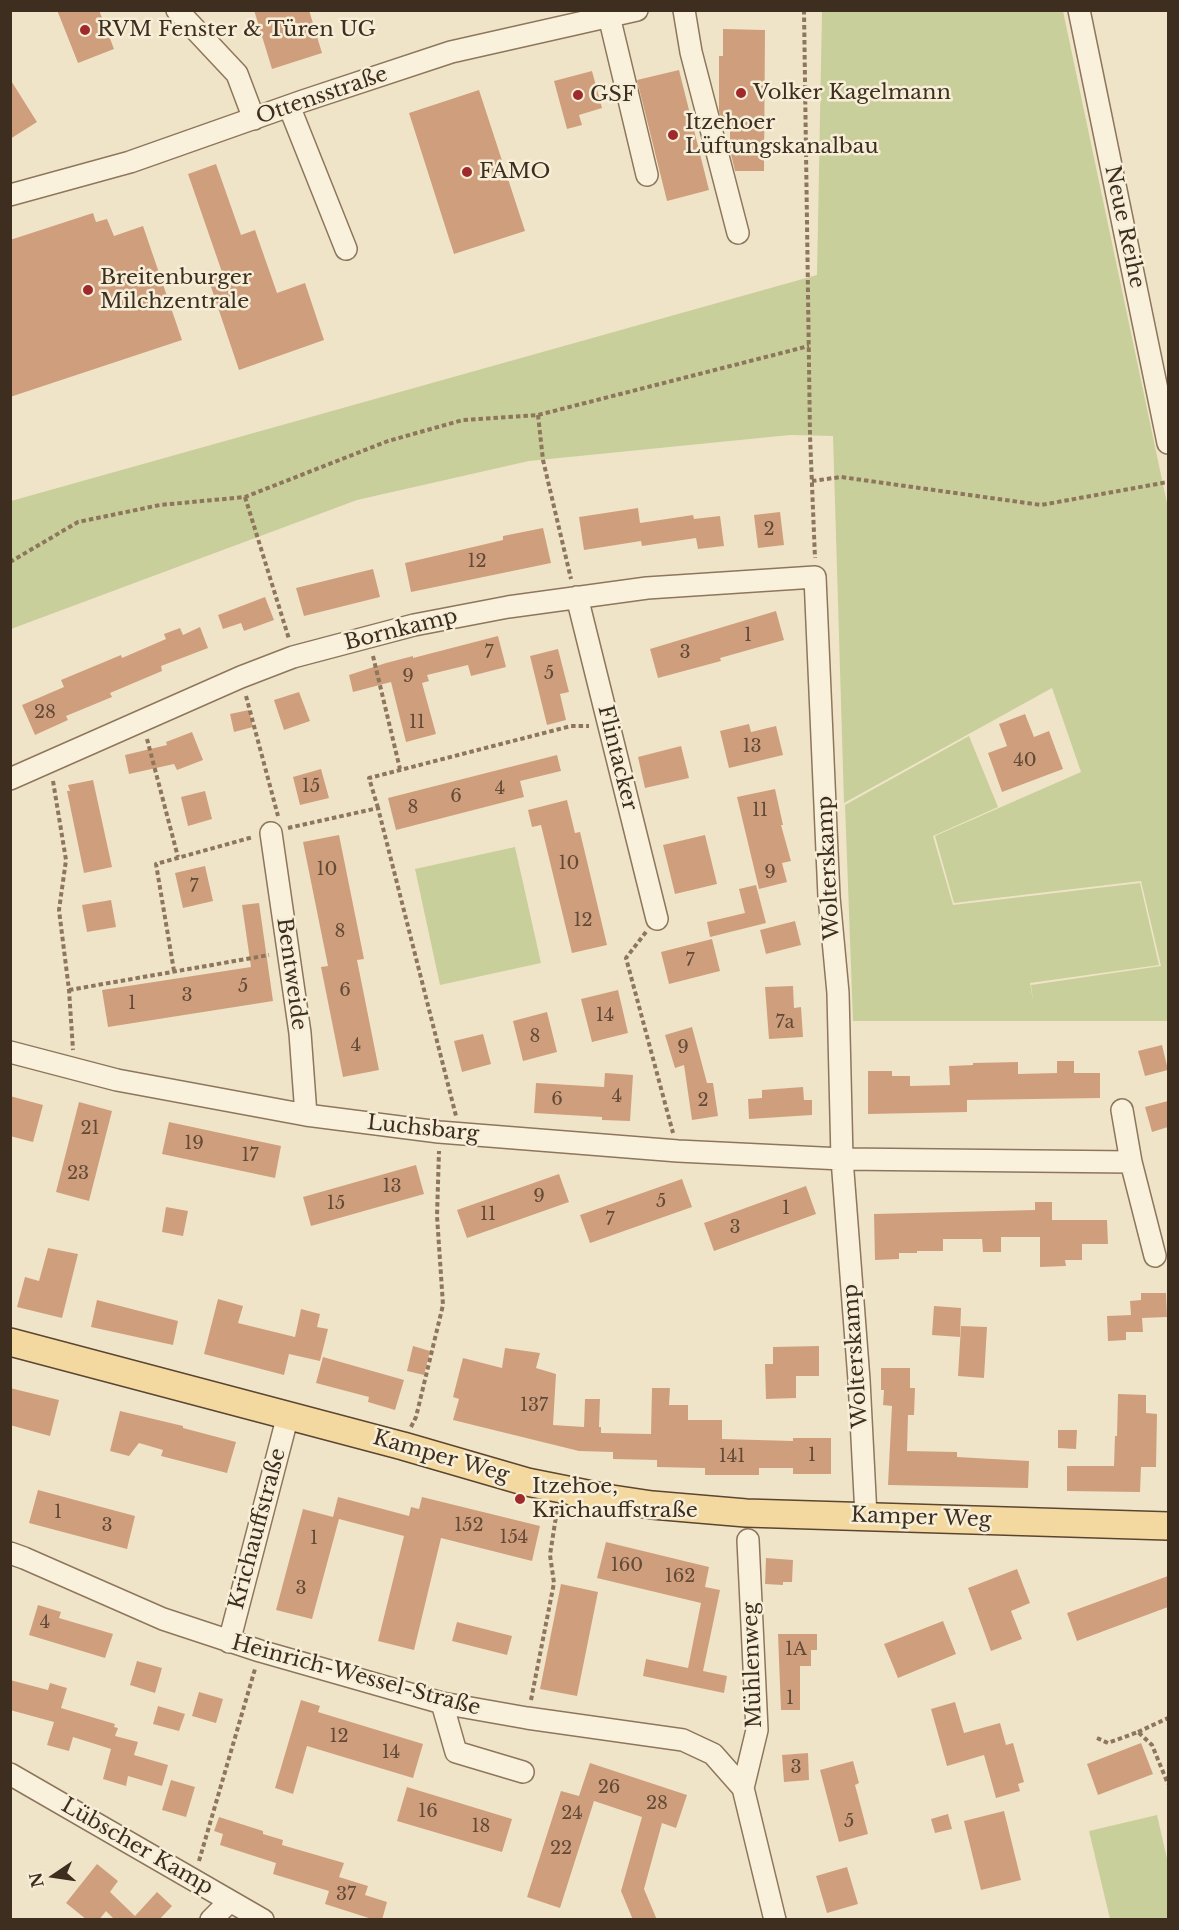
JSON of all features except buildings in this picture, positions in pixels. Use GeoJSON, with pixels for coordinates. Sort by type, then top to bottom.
{"type":"FeatureCollection","features":[{"type":"Feature","properties":{"kind":"main road","name":"Kamper Weg"},"geometry":{"type":"LineString","coordinates":[[10,1342],[404,1446],[560,1490],[664,1506],[746,1513],[1168,1526]]}},
{"type":"Feature","properties":{"kind":"street"},"geometry":{"type":"LineString","coordinates":[[177,10],[237,74],[254,119]]}},
{"type":"Feature","properties":{"kind":"street","name":"Ottensstraße"},"geometry":{"type":"LineString","coordinates":[[10,195],[130,162],[451,52],[637,10]]}},
{"type":"Feature","properties":{"kind":"street"},"geometry":{"type":"LineString","coordinates":[[684,10],[691,52],[738,233]]}},
{"type":"Feature","properties":{"kind":"street","name":"Neue Reihe"},"geometry":{"type":"LineString","coordinates":[[1079,10],[1168,443]]}},
{"type":"Feature","properties":{"kind":"street"},"geometry":{"type":"LineString","coordinates":[[609,16],[647,175]]}},
{"type":"Feature","properties":{"kind":"street"},"geometry":{"type":"LineString","coordinates":[[289,106],[346,249]]}},
{"type":"Feature","properties":{"kind":"street","name":"Bornkamp"},"geometry":{"type":"LineString","coordinates":[[10,779],[145,718],[293,657],[414,625],[461,615],[647,588],[815,577]]}},
{"type":"Feature","properties":{"kind":"street","name":"Wolterskamp"},"geometry":{"type":"LineString","coordinates":[[815,577],[829,897],[838,993],[842,1159],[859,1380],[866,1516]]}},
{"type":"Feature","properties":{"kind":"street","name":"Flintacker"},"geometry":{"type":"LineString","coordinates":[[578,597],[657,919]]}},
{"type":"Feature","properties":{"kind":"street","name":"Bentweide"},"geometry":{"type":"LineString","coordinates":[[276,831],[288,951],[300,1033],[306,1115]]}},
{"type":"Feature","properties":{"kind":"street","name":"Luchsbarg"},"geometry":{"type":"LineString","coordinates":[[10,1052],[117,1080],[306,1115],[461,1134],[678,1151],[842,1159]]}},
{"type":"Feature","properties":{"kind":"street"},"geometry":{"type":"LineString","coordinates":[[1122,1110],[1131,1162],[1155,1256]]}},
{"type":"Feature","properties":{"kind":"street"},"geometry":{"type":"LineString","coordinates":[[842,1159],[1131,1162]]}},
{"type":"Feature","properties":{"kind":"street","name":"Krichauffstraße"},"geometry":{"type":"LineString","coordinates":[[228,1642],[288,1415]]}},
{"type":"Feature","properties":{"kind":"street","name":"Mühlenweg"},"geometry":{"type":"LineString","coordinates":[[748,1540],[757,1730],[743,1788],[775,1920]]}},
{"type":"Feature","properties":{"kind":"street","name":"Heinrich-Wessel-Straße"},"geometry":{"type":"LineString","coordinates":[[10,1553],[163,1618],[260,1652],[442,1703],[527,1718],[682,1740],[713,1754]]}},
{"type":"Feature","properties":{"kind":"street"},"geometry":{"type":"LineString","coordinates":[[442,1703],[456,1752],[523,1772]]}},
{"type":"Feature","properties":{"kind":"street","name":"Mühlenweg"},"geometry":{"type":"LineString","coordinates":[[713,1754],[743,1788]]}},
{"type":"Feature","properties":{"kind":"street","name":"Lübscher Kamp"},"geometry":{"type":"LineString","coordinates":[[10,1774],[263,1920]]}},
{"type":"Feature","properties":{"kind":"street"},"geometry":{"type":"LineString","coordinates":[[211,1920],[230,1901]]}},
{"type":"Feature","properties":{"kind":"path"},"geometry":{"type":"LineString","coordinates":[[804,10],[815,577]]}},
{"type":"Feature","properties":{"kind":"path"},"geometry":{"type":"LineString","coordinates":[[10,562],[78,522],[160,505],[245,497],[388,441],[463,420],[538,415],[809,346]]}},
{"type":"Feature","properties":{"kind":"path"},"geometry":{"type":"LineString","coordinates":[[538,415],[543,460],[568,574],[578,597]]}},
{"type":"Feature","properties":{"kind":"path"},"geometry":{"type":"LineString","coordinates":[[812,481],[842,477],[1041,505],[1168,482]]}},
{"type":"Feature","properties":{"kind":"path"},"geometry":{"type":"LineString","coordinates":[[245,497],[293,657]]}},
{"type":"Feature","properties":{"kind":"path"},"geometry":{"type":"LineString","coordinates":[[368,637],[400,769]]}},
{"type":"Feature","properties":{"kind":"path"},"geometry":{"type":"LineString","coordinates":[[241,677],[276,831]]}},
{"type":"Feature","properties":{"kind":"path"},"geometry":{"type":"LineString","coordinates":[[145,718],[146,731],[178,857]]}},
{"type":"Feature","properties":{"kind":"path"},"geometry":{"type":"LineString","coordinates":[[461,1134],[369,778],[571,726],[609,727]]}},
{"type":"Feature","properties":{"kind":"path"},"geometry":{"type":"LineString","coordinates":[[48,761],[66,860],[59,910],[69,990],[75,1069]]}},
{"type":"Feature","properties":{"kind":"path"},"geometry":{"type":"LineString","coordinates":[[174,971],[156,864],[276,831],[378,808]]}},
{"type":"Feature","properties":{"kind":"path"},"geometry":{"type":"LineString","coordinates":[[657,919],[626,958],[678,1151]]}},
{"type":"Feature","properties":{"kind":"path"},"geometry":{"type":"LineString","coordinates":[[69,990],[288,951]]}},
{"type":"Feature","properties":{"kind":"path"},"geometry":{"type":"LineString","coordinates":[[404,1446],[416,1417],[443,1305],[438,1216],[439,1132]]}},
{"type":"Feature","properties":{"kind":"path"},"geometry":{"type":"LineString","coordinates":[[527,1718],[554,1583],[550,1555],[560,1490]]}},
{"type":"Feature","properties":{"kind":"path"},"geometry":{"type":"LineString","coordinates":[[193,1879],[260,1652]]}},
{"type":"Feature","properties":{"kind":"path"},"geometry":{"type":"LineString","coordinates":[[1097,1738],[1108,1743],[1168,1718]]}},
{"type":"Feature","properties":{"kind":"path"},"geometry":{"type":"LineString","coordinates":[[1138,1731],[1152,1745],[1168,1784]]}},
{"type":"Feature","properties":{"kind":"green space"},"geometry":{"type":"Polygon","coordinates":[[[822,11],[1063,11],[1168,508],[1168,1021],[853,1021],[845,805],[969,736],[998,807],[933,836],[953,905],[1140,883],[1159,965],[1030,983],[1033,1000],[1031,985],[1161,966],[1141,881],[954,903],[935,836],[1081,772],[1052,688],[844,803],[833,436],[790,435],[529,461],[357,500],[11,629],[11,501],[817,275],[822,11]]]}},
{"type":"Feature","properties":{"kind":"green space"},"geometry":{"type":"Polygon","coordinates":[[[515,847],[541,963],[440,985],[415,869],[515,847]]]}},
{"type":"Feature","properties":{"kind":"green space"},"geometry":{"type":"Polygon","coordinates":[[[1157,1815],[1168,1863],[1168,1919],[1110,1919],[1089,1831],[1157,1815]]]}},
{"type":"Feature","properties":{"kind":"place","name":"RVM Fenster & Türen UG"},"geometry":{"type":"Point","coordinates":[85,30]}},
{"type":"Feature","properties":{"kind":"place","name":"Volker Kagelmann"},"geometry":{"type":"Point","coordinates":[741,93]}},
{"type":"Feature","properties":{"kind":"place","name":"GSF"},"geometry":{"type":"Point","coordinates":[578,95]}},
{"type":"Feature","properties":{"kind":"place","name":"Itzehoer Lüftungskanalbau"},"geometry":{"type":"Point","coordinates":[673,135]}},
{"type":"Feature","properties":{"kind":"place","name":"FAMO"},"geometry":{"type":"Point","coordinates":[467,172]}},
{"type":"Feature","properties":{"kind":"place","name":"Breitenburger Milchzentrale"},"geometry":{"type":"Point","coordinates":[88,290]}},
{"type":"Feature","properties":{"kind":"place","name":"Itzehoe, Krichauffstraße"},"geometry":{"type":"Point","coordinates":[520,1499]}}]}
